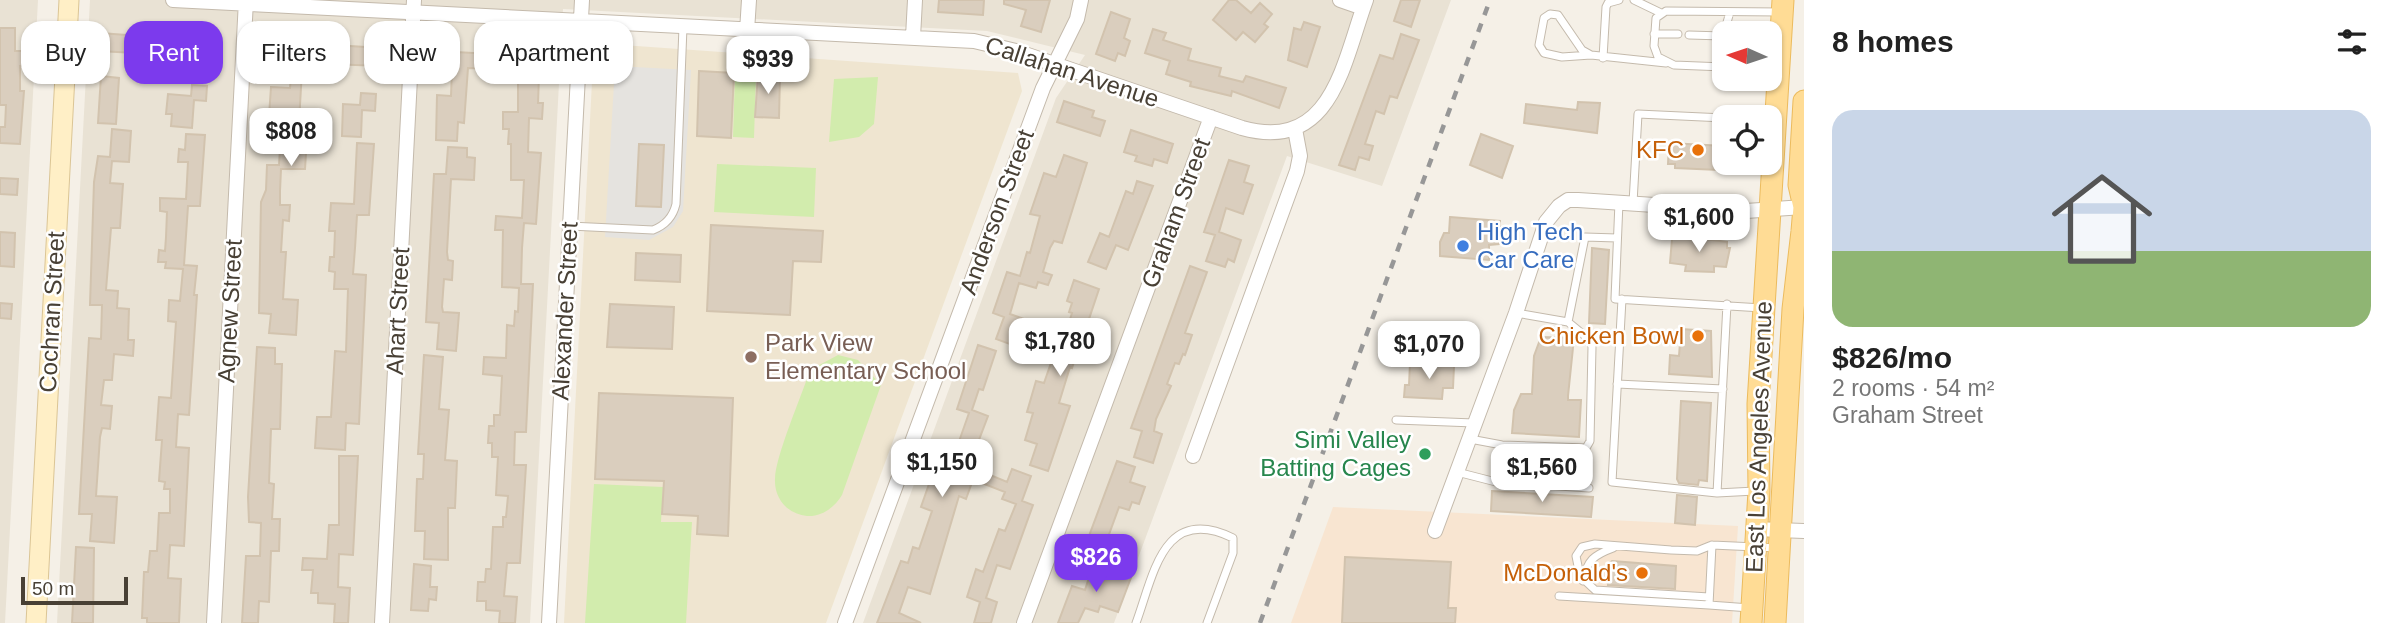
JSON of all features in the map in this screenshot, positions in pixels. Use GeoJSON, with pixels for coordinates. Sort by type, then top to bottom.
{"type":"FeatureCollection","features":[{"type":"Feature","properties":{"kind":"main road","name":"Cochran Street"},"geometry":{"type":"LineString","coordinates":[[36,623],[69,0]]}},
{"type":"Feature","properties":{"kind":"main road","name":"East Los Angeles Avenue"},"geometry":{"type":"LineString","coordinates":[[1775,623],[1793,309],[1804,207],[1799,185],[1804,101]]}},
{"type":"Feature","properties":{"kind":"main road","name":"East Los Angeles Avenue"},"geometry":{"type":"LineString","coordinates":[[1751,615],[1759,491],[1758,404],[1772,175]]}},
{"type":"Feature","properties":{"kind":"street","name":"Callahan Avenue"},"geometry":{"type":"LineString","coordinates":[[173,0],[414,7],[569,21]]}},
{"type":"Feature","properties":{"kind":"street","name":"Alexander Street"},"geometry":{"type":"LineString","coordinates":[[580,21],[582,0]]}},
{"type":"Feature","properties":{"kind":"street"},"geometry":{"type":"LineString","coordinates":[[747,31],[749,0]]}},
{"type":"Feature","properties":{"kind":"street"},"geometry":{"type":"LineString","coordinates":[[913,37],[915,0]]}},
{"type":"Feature","properties":{"kind":"street","name":"Anderson Street"},"geometry":{"type":"LineString","coordinates":[[845,623],[1043,88],[1077,19],[1081,0]]}},
{"type":"Feature","properties":{"kind":"street"},"geometry":{"type":"LineString","coordinates":[[1192,456],[1297,171],[1300,156],[1295,129],[1321,110],[1331,97],[1365,4],[1340,0]]}},
{"type":"Feature","properties":{"kind":"street","name":"Agnew Street"},"geometry":{"type":"LineString","coordinates":[[214,623],[246,2]]}},
{"type":"Feature","properties":{"kind":"street","name":"Ahart Street"},"geometry":{"type":"LineString","coordinates":[[382,623],[414,7]]}},
{"type":"Feature","properties":{"kind":"street","name":"Callahan Avenue"},"geometry":{"type":"LineString","coordinates":[[633,25],[974,41],[1260,133],[1295,129]]}},
{"type":"Feature","properties":{"kind":"street","name":"Alexander Street"},"geometry":{"type":"LineString","coordinates":[[549,623],[577,84]]}},
{"type":"Feature","properties":{"kind":"street","name":"Graham Street"},"geometry":{"type":"LineString","coordinates":[[1024,623],[1211,117]]}},
{"type":"Feature","properties":{"kind":"street"},"geometry":{"type":"LineString","coordinates":[[1435,531],[1516,313],[1546,222],[1559,206],[1568,200],[1772,210],[1804,207]]}},
{"type":"Feature","properties":{"kind":"street"},"geometry":{"type":"LineString","coordinates":[[1756,538],[1780,539],[1804,531]]}},
{"type":"Feature","properties":{"kind":"lane"},"geometry":{"type":"LineString","coordinates":[[1603,58],[1606,7],[1608,3],[1619,0]]}},
{"type":"Feature","properties":{"kind":"lane"},"geometry":{"type":"LineString","coordinates":[[1634,0],[1661,13],[1730,12],[1783,6]]}},
{"type":"Feature","properties":{"kind":"lane"},"geometry":{"type":"LineString","coordinates":[[1727,21],[1730,12]]}},
{"type":"Feature","properties":{"kind":"lane"},"geometry":{"type":"LineString","coordinates":[[1661,13],[1656,18],[1654,34],[1658,57],[1666,63]]}},
{"type":"Feature","properties":{"kind":"lane"},"geometry":{"type":"LineString","coordinates":[[1591,55],[1553,57],[1544,53],[1539,45],[1544,18],[1550,14],[1558,15],[1581,50],[1591,55],[1712,66]]}},
{"type":"Feature","properties":{"kind":"lane"},"geometry":{"type":"LineString","coordinates":[[570,226],[653,230],[672,216],[676,199],[684,27]]}},
{"type":"Feature","properties":{"kind":"lane"},"geometry":{"type":"LineString","coordinates":[[1654,34],[1678,34]]}},
{"type":"Feature","properties":{"kind":"lane"},"geometry":{"type":"LineString","coordinates":[[1689,34],[1712,35]]}},
{"type":"Feature","properties":{"kind":"lane"},"geometry":{"type":"LineString","coordinates":[[1712,117],[1638,114],[1626,203],[1617,237],[1615,299],[1763,308]]}},
{"type":"Feature","properties":{"kind":"lane"},"geometry":{"type":"LineString","coordinates":[[1568,322],[1585,237],[1617,237]]}},
{"type":"Feature","properties":{"kind":"lane"},"geometry":{"type":"LineString","coordinates":[[1622,299],[1612,482],[1717,493],[1759,491]]}},
{"type":"Feature","properties":{"kind":"lane"},"geometry":{"type":"LineString","coordinates":[[1717,493],[1727,304]]}},
{"type":"Feature","properties":{"kind":"lane"},"geometry":{"type":"LineString","coordinates":[[1469,438],[1502,445],[1586,448],[1590,441],[1590,340],[1568,322],[1516,313]]}},
{"type":"Feature","properties":{"kind":"lane"},"geometry":{"type":"LineString","coordinates":[[1617,384],[1723,389]]}},
{"type":"Feature","properties":{"kind":"lane"},"geometry":{"type":"LineString","coordinates":[[1396,420],[1475,423]]}},
{"type":"Feature","properties":{"kind":"lane"},"geometry":{"type":"LineString","coordinates":[[1457,472],[1496,482],[1589,488]]}},
{"type":"Feature","properties":{"kind":"lane"},"geometry":{"type":"LineString","coordinates":[[1136,623],[1164,547],[1177,534],[1191,529],[1216,530],[1233,538],[1233,553],[1207,623]]}},
{"type":"Feature","properties":{"kind":"lane"},"geometry":{"type":"LineString","coordinates":[[1751,615],[1709,601],[1595,590],[1583,581],[1576,564],[1576,556],[1582,547],[1595,544],[1697,551],[1712,545],[1756,538]]}},
{"type":"Feature","properties":{"kind":"lane"},"geometry":{"type":"LineString","coordinates":[[1709,601],[1712,545]]}},
{"type":"Feature","properties":{"kind":"lane"},"geometry":{"type":"LineString","coordinates":[[1583,581],[1586,565],[1591,559],[1617,547]]}},
{"type":"Feature","properties":{"kind":"lane"},"geometry":{"type":"LineString","coordinates":[[1559,596],[1709,601]]}},
{"type":"Feature","properties":{"kind":"shaded area"},"geometry":{"type":"Polygon","coordinates":[[[0,0],[38,0],[37,21],[21,21],[21,84],[34,84],[5,623],[0,623],[0,0]]]}},
{"type":"Feature","properties":{"kind":"shaded area"},"geometry":{"type":"Polygon","coordinates":[[[90,0],[1451,0],[1382,186],[1287,156],[1114,623],[863,623],[1056,98],[1085,55],[987,31],[563,9],[562,21],[474,21],[474,84],[559,84],[530,623],[57,623],[86,84],[110,84],[110,21],[89,21],[90,0]]]}},
{"type":"Feature","properties":{"kind":"shaded area","name":"Park View Elementary School"},"geometry":{"type":"Polygon","coordinates":[[[633,46],[1018,73],[1022,91],[826,623],[564,623],[592,84],[633,84],[633,46]]]}},
{"type":"Feature","properties":{"kind":"shaded area"},"geometry":{"type":"Polygon","coordinates":[[[633,67],[691,70],[683,211],[673,227],[649,240],[605,237],[614,84],[633,84],[633,67]]]}},
{"type":"Feature","properties":{"kind":"shaded area"},"geometry":{"type":"Polygon","coordinates":[[[1333,507],[1738,526],[1732,623],[1291,623],[1333,507]]]}},
{"type":"Feature","properties":{"kind":"green space"},"geometry":{"type":"Polygon","coordinates":[[[735,74],[756,75],[754,138],[733,137],[735,74]]]}},
{"type":"Feature","properties":{"kind":"green space"},"geometry":{"type":"Polygon","coordinates":[[[878,77],[874,124],[859,137],[829,142],[834,79],[878,77]]]}},
{"type":"Feature","properties":{"kind":"green space"},"geometry":{"type":"Polygon","coordinates":[[[717,164],[816,168],[814,217],[714,212],[717,164]]]}},
{"type":"Feature","properties":{"kind":"green space"},"geometry":{"type":"Polygon","coordinates":[[[838,355],[858,360],[881,385],[842,495],[823,513],[813,516],[800,515],[779,499],[775,486],[776,469],[810,370],[838,355]]]}},
{"type":"Feature","properties":{"kind":"green space"},"geometry":{"type":"Polygon","coordinates":[[[594,484],[663,487],[661,522],[692,522],[686,623],[585,623],[594,484]]]}},
{"type":"Feature","properties":{"kind":"building"},"geometry":{"type":"Polygon","coordinates":[[[939,0],[984,0],[983,15],[938,12],[939,0]]]}},
{"type":"Feature","properties":{"kind":"building"},"geometry":{"type":"Polygon","coordinates":[[[1004,0],[1050,0],[1041,32],[1021,26],[1026,10],[1004,4],[1004,0]]]}},
{"type":"Feature","properties":{"kind":"building"},"geometry":{"type":"Polygon","coordinates":[[[1229,0],[1236,0],[1251,13],[1260,3],[1272,14],[1264,24],[1268,27],[1255,42],[1243,32],[1236,40],[1213,20],[1229,0]]]}},
{"type":"Feature","properties":{"kind":"building"},"geometry":{"type":"Polygon","coordinates":[[[1401,0],[1420,0],[1411,27],[1394,21],[1401,0]]]}},
{"type":"Feature","properties":{"kind":"building"},"geometry":{"type":"Polygon","coordinates":[[[1111,12],[1130,19],[1124,38],[1130,41],[1125,56],[1118,53],[1115,61],[1096,54],[1111,12]]]}},
{"type":"Feature","properties":{"kind":"building"},"geometry":{"type":"Polygon","coordinates":[[[1304,22],[1320,27],[1307,67],[1288,60],[1294,28],[1301,30],[1304,22]]]}},
{"type":"Feature","properties":{"kind":"building"},"geometry":{"type":"Polygon","coordinates":[[[0,28],[15,28],[15,51],[21,51],[20,91],[24,91],[20,144],[0,143],[0,127],[5,127],[6,105],[0,105],[0,28]]]}},
{"type":"Feature","properties":{"kind":"building"},"geometry":{"type":"Polygon","coordinates":[[[1153,29],[1166,33],[1163,40],[1191,49],[1188,60],[1221,68],[1219,76],[1243,82],[1246,76],[1286,88],[1279,108],[1232,91],[1231,96],[1190,86],[1191,82],[1166,74],[1170,61],[1145,53],[1153,29]]]}},
{"type":"Feature","properties":{"kind":"building"},"geometry":{"type":"Polygon","coordinates":[[[110,34],[124,35],[124,52],[110,52],[110,34]]]}},
{"type":"Feature","properties":{"kind":"building"},"geometry":{"type":"Polygon","coordinates":[[[1401,34],[1419,40],[1397,98],[1390,96],[1384,114],[1376,111],[1365,144],[1373,146],[1369,160],[1359,157],[1355,170],[1339,165],[1380,55],[1393,59],[1401,34]]]}},
{"type":"Feature","properties":{"kind":"building"},"geometry":{"type":"Polygon","coordinates":[[[350,46],[364,47],[364,65],[350,65],[350,46]]]}},
{"type":"Feature","properties":{"kind":"building"},"geometry":{"type":"Polygon","coordinates":[[[460,52],[474,53],[474,68],[468,68],[464,123],[458,122],[457,141],[436,140],[437,95],[451,96],[451,84],[460,84],[460,52]]]}},
{"type":"Feature","properties":{"kind":"building"},"geometry":{"type":"Polygon","coordinates":[[[699,71],[734,73],[731,138],[697,136],[699,71]]]}},
{"type":"Feature","properties":{"kind":"building"},"geometry":{"type":"Polygon","coordinates":[[[758,74],[780,75],[779,118],[755,117],[758,74]]]}},
{"type":"Feature","properties":{"kind":"building"},"geometry":{"type":"Polygon","coordinates":[[[110,77],[119,78],[116,124],[98,123],[100,84],[110,84],[110,77]]]}},
{"type":"Feature","properties":{"kind":"building"},"geometry":{"type":"Polygon","coordinates":[[[290,84],[301,84],[298,140],[300,153],[306,153],[305,169],[281,169],[280,205],[290,205],[289,221],[283,220],[281,252],[286,252],[283,299],[298,300],[296,335],[269,333],[271,314],[259,313],[261,202],[266,190],[267,165],[279,165],[281,132],[268,131],[271,87],[290,88],[290,84]]]}},
{"type":"Feature","properties":{"kind":"building"},"geometry":{"type":"Polygon","coordinates":[[[518,84],[539,84],[538,103],[543,103],[542,119],[529,118],[528,152],[541,153],[536,224],[524,223],[522,248],[521,284],[533,284],[526,432],[515,432],[514,465],[526,465],[520,563],[507,563],[504,596],[517,597],[515,623],[499,623],[500,611],[486,610],[486,601],[477,601],[478,582],[485,582],[486,569],[491,569],[493,527],[503,527],[508,496],[496,495],[498,457],[492,457],[492,443],[488,443],[489,426],[494,426],[494,415],[500,415],[502,376],[483,374],[484,357],[506,358],[507,325],[514,326],[515,311],[518,312],[519,288],[502,287],[503,230],[495,230],[496,216],[522,218],[524,180],[511,180],[509,129],[503,129],[503,112],[518,112],[518,84]]]}},
{"type":"Feature","properties":{"kind":"building"},"geometry":{"type":"Polygon","coordinates":[[[192,85],[207,86],[206,101],[194,100],[192,128],[171,126],[172,114],[166,114],[168,94],[191,96],[192,85]]]}},
{"type":"Feature","properties":{"kind":"building"},"geometry":{"type":"Polygon","coordinates":[[[361,93],[376,94],[375,111],[362,110],[361,137],[342,136],[343,104],[360,105],[361,93]]]}},
{"type":"Feature","properties":{"kind":"building"},"geometry":{"type":"Polygon","coordinates":[[[1064,101],[1094,111],[1092,117],[1105,121],[1100,136],[1057,122],[1064,101]]]}},
{"type":"Feature","properties":{"kind":"building"},"geometry":{"type":"Polygon","coordinates":[[[1578,102],[1600,103],[1597,133],[1524,123],[1526,104],[1577,110],[1578,102]]]}},
{"type":"Feature","properties":{"kind":"building"},"geometry":{"type":"Polygon","coordinates":[[[112,129],[131,131],[129,162],[112,161],[110,183],[123,184],[120,228],[111,228],[106,290],[118,291],[117,308],[129,309],[128,340],[134,340],[133,356],[114,354],[112,380],[104,380],[101,405],[112,406],[110,429],[102,428],[100,437],[96,496],[117,497],[114,543],[90,541],[92,514],[79,514],[89,338],[101,339],[102,305],[90,305],[94,182],[98,156],[110,157],[112,129]]]}},
{"type":"Feature","properties":{"kind":"building"},"geometry":{"type":"Polygon","coordinates":[[[1131,130],[1173,144],[1167,163],[1154,159],[1152,166],[1135,161],[1137,156],[1124,152],[1131,130]]]}},
{"type":"Feature","properties":{"kind":"building"},"geometry":{"type":"Polygon","coordinates":[[[186,134],[205,135],[200,206],[188,206],[184,265],[197,266],[194,295],[197,295],[189,415],[178,414],[176,447],[189,448],[184,546],[170,545],[168,578],[181,579],[179,623],[147,623],[147,618],[142,618],[144,572],[148,572],[150,551],[157,551],[159,513],[170,513],[170,489],[164,489],[165,482],[159,481],[162,440],[156,440],[159,397],[171,398],[176,322],[168,321],[169,300],[180,301],[183,269],[165,268],[166,262],[158,262],[159,250],[165,251],[167,212],[160,211],[160,198],[186,199],[188,162],[178,162],[179,149],[185,150],[186,134]]]}},
{"type":"Feature","properties":{"kind":"building"},"geometry":{"type":"Polygon","coordinates":[[[1481,134],[1513,146],[1502,178],[1470,165],[1481,134]]]}},
{"type":"Feature","properties":{"kind":"building"},"geometry":{"type":"Polygon","coordinates":[[[357,143],[374,144],[369,215],[357,215],[353,274],[366,275],[359,424],[346,423],[345,450],[315,448],[317,417],[331,417],[335,351],[346,352],[348,289],[334,289],[335,272],[329,271],[330,257],[334,257],[335,231],[329,231],[331,203],[354,204],[357,143]]]}},
{"type":"Feature","properties":{"kind":"building"},"geometry":{"type":"Polygon","coordinates":[[[1669,143],[1712,145],[1712,170],[1675,168],[1675,164],[1668,164],[1669,143]]]}},
{"type":"Feature","properties":{"kind":"building"},"geometry":{"type":"Polygon","coordinates":[[[639,144],[664,145],[661,207],[636,206],[639,144]]]}},
{"type":"Feature","properties":{"kind":"building"},"geometry":{"type":"Polygon","coordinates":[[[448,147],[467,148],[467,157],[475,158],[474,180],[451,179],[447,252],[448,260],[453,261],[452,280],[444,279],[442,307],[443,312],[459,313],[456,351],[437,349],[439,323],[426,322],[434,174],[446,174],[448,147]]]}},
{"type":"Feature","properties":{"kind":"building"},"geometry":{"type":"Polygon","coordinates":[[[1064,155],[1087,163],[1062,243],[1054,241],[1050,248],[1043,272],[1052,275],[1048,285],[1038,282],[1036,288],[1019,283],[1010,314],[1027,320],[1018,347],[996,339],[1004,317],[993,313],[1007,272],[1020,276],[1027,252],[1030,253],[1040,216],[1030,214],[1044,173],[1056,177],[1064,155]]]}},
{"type":"Feature","properties":{"kind":"building"},"geometry":{"type":"Polygon","coordinates":[[[1229,160],[1249,166],[1244,182],[1253,185],[1243,214],[1226,208],[1219,232],[1241,240],[1234,262],[1228,259],[1225,267],[1206,261],[1215,235],[1204,232],[1229,160]]]}},
{"type":"Feature","properties":{"kind":"building"},"geometry":{"type":"Polygon","coordinates":[[[0,178],[18,179],[17,195],[0,194],[0,178]]]}},
{"type":"Feature","properties":{"kind":"building"},"geometry":{"type":"Polygon","coordinates":[[[1137,181],[1153,186],[1128,250],[1116,245],[1106,269],[1088,262],[1100,233],[1109,237],[1126,191],[1133,194],[1137,181]]]}},
{"type":"Feature","properties":{"kind":"building"},"geometry":{"type":"Polygon","coordinates":[[[1450,217],[1500,221],[1499,244],[1489,245],[1489,260],[1440,256],[1440,242],[1444,233],[1449,233],[1450,217]]]}},
{"type":"Feature","properties":{"kind":"building"},"geometry":{"type":"Polygon","coordinates":[[[711,225],[823,231],[821,262],[793,261],[790,315],[707,311],[711,225]]]}},
{"type":"Feature","properties":{"kind":"building"},"geometry":{"type":"Polygon","coordinates":[[[0,232],[15,233],[14,267],[0,266],[0,232]]]}},
{"type":"Feature","properties":{"kind":"building"},"geometry":{"type":"Polygon","coordinates":[[[1697,238],[1727,242],[1727,248],[1730,248],[1726,267],[1714,266],[1714,272],[1685,271],[1686,265],[1670,263],[1672,239],[1697,238]]]}},
{"type":"Feature","properties":{"kind":"building"},"geometry":{"type":"Polygon","coordinates":[[[1592,248],[1609,250],[1605,324],[1589,323],[1592,248]]]}},
{"type":"Feature","properties":{"kind":"building"},"geometry":{"type":"Polygon","coordinates":[[[636,253],[681,255],[680,282],[635,280],[636,253]]]}},
{"type":"Feature","properties":{"kind":"building"},"geometry":{"type":"Polygon","coordinates":[[[1190,266],[1207,272],[1185,333],[1192,335],[1185,355],[1183,354],[1179,364],[1175,363],[1167,384],[1171,386],[1156,419],[1154,431],[1162,434],[1153,463],[1134,457],[1142,431],[1131,428],[1190,266]]]}},
{"type":"Feature","properties":{"kind":"building"},"geometry":{"type":"Polygon","coordinates":[[[1074,280],[1099,289],[1086,328],[1097,332],[1092,347],[1080,343],[1072,368],[1070,367],[1059,403],[1070,406],[1048,471],[1030,465],[1037,444],[1025,440],[1033,413],[1027,412],[1036,381],[1044,383],[1061,334],[1065,335],[1072,313],[1069,312],[1072,303],[1067,301],[1074,280]]]}},
{"type":"Feature","properties":{"kind":"building"},"geometry":{"type":"Polygon","coordinates":[[[0,303],[12,304],[11,319],[0,318],[0,303]]]}},
{"type":"Feature","properties":{"kind":"building"},"geometry":{"type":"Polygon","coordinates":[[[610,304],[674,307],[672,349],[607,347],[610,304]]]}},
{"type":"Feature","properties":{"kind":"building"},"geometry":{"type":"Polygon","coordinates":[[[1681,329],[1711,331],[1712,377],[1669,374],[1670,355],[1679,356],[1681,329]]]}},
{"type":"Feature","properties":{"kind":"building"},"geometry":{"type":"Polygon","coordinates":[[[1541,337],[1574,338],[1568,400],[1581,400],[1579,437],[1512,433],[1514,410],[1521,394],[1532,394],[1534,356],[1541,337]]]}},
{"type":"Feature","properties":{"kind":"building"},"geometry":{"type":"Polygon","coordinates":[[[978,345],[996,351],[983,390],[979,389],[972,410],[988,416],[963,482],[971,485],[966,499],[959,496],[930,594],[908,587],[899,613],[921,623],[877,623],[901,561],[908,563],[913,547],[919,549],[932,511],[921,507],[935,467],[947,471],[956,450],[969,413],[957,409],[978,345]]]}},
{"type":"Feature","properties":{"kind":"building"},"geometry":{"type":"Polygon","coordinates":[[[257,347],[275,348],[275,364],[282,364],[280,429],[271,429],[269,483],[274,484],[272,519],[280,519],[279,551],[271,551],[269,602],[259,601],[258,623],[242,623],[246,556],[260,556],[261,523],[249,522],[248,497],[257,347]]]}},
{"type":"Feature","properties":{"kind":"building"},"geometry":{"type":"Polygon","coordinates":[[[424,355],[443,357],[439,409],[449,410],[445,460],[457,461],[455,508],[448,508],[448,560],[424,559],[425,531],[415,531],[417,479],[423,479],[424,454],[418,454],[424,355]]]}},
{"type":"Feature","properties":{"kind":"building"},"geometry":{"type":"Polygon","coordinates":[[[1410,363],[1454,366],[1453,388],[1443,388],[1442,399],[1404,397],[1405,385],[1409,385],[1410,363]]]}},
{"type":"Feature","properties":{"kind":"building"},"geometry":{"type":"Polygon","coordinates":[[[599,393],[733,398],[728,536],[697,534],[698,516],[662,514],[664,481],[595,479],[599,393]]]}},
{"type":"Feature","properties":{"kind":"building"},"geometry":{"type":"Polygon","coordinates":[[[1681,401],[1711,403],[1707,481],[1699,480],[1698,485],[1679,483],[1677,479],[1681,401]]]}},
{"type":"Feature","properties":{"kind":"building"},"geometry":{"type":"Polygon","coordinates":[[[339,456],[358,456],[353,555],[339,554],[338,587],[350,588],[348,623],[334,623],[335,604],[318,603],[318,593],[311,593],[313,570],[302,570],[303,558],[327,559],[329,525],[339,525],[339,456]]]}},
{"type":"Feature","properties":{"kind":"building"},"geometry":{"type":"Polygon","coordinates":[[[1117,461],[1135,467],[1130,482],[1145,487],[1139,504],[1132,502],[1129,510],[1119,507],[1100,559],[1083,552],[1117,461]]]}},
{"type":"Feature","properties":{"kind":"building"},"geometry":{"type":"Polygon","coordinates":[[[1012,469],[1031,476],[1022,501],[1033,505],[1010,569],[997,565],[986,598],[997,602],[991,623],[974,623],[980,602],[967,597],[976,569],[983,572],[999,529],[1005,531],[1016,504],[1002,499],[1005,492],[979,482],[983,472],[1007,482],[1012,469]]]}},
{"type":"Feature","properties":{"kind":"building"},"geometry":{"type":"Polygon","coordinates":[[[1492,491],[1593,497],[1591,517],[1491,511],[1492,491]]]}},
{"type":"Feature","properties":{"kind":"building"},"geometry":{"type":"Polygon","coordinates":[[[1677,495],[1697,497],[1695,525],[1675,523],[1677,495]]]}},
{"type":"Feature","properties":{"kind":"building"},"geometry":{"type":"Polygon","coordinates":[[[76,547],[94,548],[93,623],[72,623],[76,547]]]}},
{"type":"Feature","properties":{"kind":"building"},"geometry":{"type":"Polygon","coordinates":[[[1345,557],[1451,562],[1448,608],[1456,608],[1455,623],[1342,623],[1345,557]]]}},
{"type":"Feature","properties":{"kind":"building","name":"McDonald's"},"geometry":{"type":"Polygon","coordinates":[[[1612,561],[1676,566],[1675,589],[1608,585],[1609,563],[1612,561]]]}},
{"type":"Feature","properties":{"kind":"building"},"geometry":{"type":"Polygon","coordinates":[[[414,564],[431,566],[430,587],[437,587],[436,600],[429,599],[428,611],[411,610],[414,564]]]}},
{"type":"Feature","properties":{"kind":"building"},"geometry":{"type":"Polygon","coordinates":[[[1093,565],[1132,575],[1118,612],[1100,606],[1098,612],[1085,608],[1078,623],[1058,623],[1072,586],[1085,590],[1093,565]]]}},
{"type":"Feature","properties":{"kind":"railway"},"geometry":{"type":"LineString","coordinates":[[1260,623],[1490,0]]}},
{"type":"Feature","properties":{"kind":"place","name":"KFC"},"geometry":{"type":"Point","coordinates":[1698,150]}},
{"type":"Feature","properties":{"kind":"place","name":"High Tech Car Care"},"geometry":{"type":"Point","coordinates":[1463,246]}},
{"type":"Feature","properties":{"kind":"place","name":"Chicken Bowl"},"geometry":{"type":"Point","coordinates":[1698,336]}},
{"type":"Feature","properties":{"kind":"place","name":"Park View Elementary School"},"geometry":{"type":"Point","coordinates":[751,357]}},
{"type":"Feature","properties":{"kind":"place","name":"Simi Valley Batting Cages"},"geometry":{"type":"Point","coordinates":[1425,454]}},
{"type":"Feature","properties":{"kind":"place","name":"McDonald's"},"geometry":{"type":"Point","coordinates":[1642,573]}}]}
